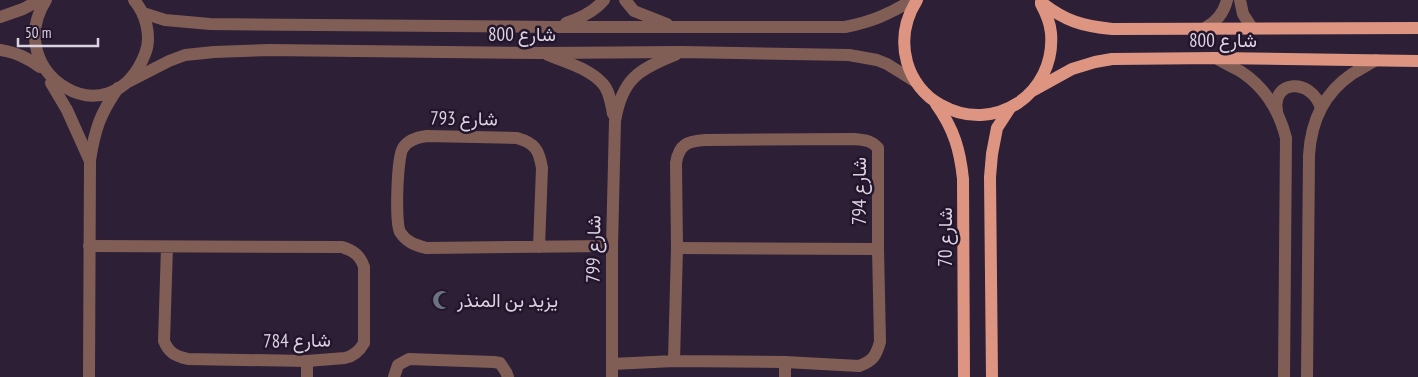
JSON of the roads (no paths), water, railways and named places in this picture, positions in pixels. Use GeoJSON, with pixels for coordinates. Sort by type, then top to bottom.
{"type":"FeatureCollection","features":[{"type":"Feature","properties":{"kind":"main road"},"geometry":{"type":"LineString","coordinates":[[917,0],[906,22],[904,53],[909,68],[921,90],[935,102],[949,110],[964,114],[980,116],[1010,108]]}},
{"type":"Feature","properties":{"kind":"main road"},"geometry":{"type":"LineString","coordinates":[[1034,90],[1048,62],[1051,47],[1051,31],[1040,1]]}},
{"type":"Feature","properties":{"kind":"main road","name":"شارع 800"},"geometry":{"type":"LineString","coordinates":[[1040,1],[1055,14],[1073,22],[1090,27],[1112,29],[1418,28]]}},
{"type":"Feature","properties":{"kind":"main road","name":"شارع 800"},"geometry":{"type":"LineString","coordinates":[[1010,108],[1034,90],[1072,69],[1112,59],[1216,58],[1418,61]]}},
{"type":"Feature","properties":{"kind":"main road","name":"شارع 70"},"geometry":{"type":"LineString","coordinates":[[935,102],[947,120],[961,158],[963,180],[964,377]]}},
{"type":"Feature","properties":{"kind":"main road"},"geometry":{"type":"LineString","coordinates":[[992,377],[990,177],[997,128],[1010,108]]}},
{"type":"Feature","properties":{"kind":"street"},"geometry":{"type":"LineString","coordinates":[[0,17],[23,9],[40,0]]}},
{"type":"Feature","properties":{"kind":"street"},"geometry":{"type":"LineString","coordinates":[[46,0],[39,10],[32,29],[33,49],[40,67],[67,110],[90,160]]}},
{"type":"Feature","properties":{"kind":"street"},"geometry":{"type":"LineString","coordinates":[[89,377],[90,160],[98,123],[108,102],[140,67],[146,50],[148,31],[143,13],[134,0]]}},
{"type":"Feature","properties":{"kind":"street"},"geometry":{"type":"LineString","coordinates":[[553,27],[581,18],[598,8],[604,0]]}},
{"type":"Feature","properties":{"kind":"street"},"geometry":{"type":"LineString","coordinates":[[625,0],[634,11],[679,27]]}},
{"type":"Feature","properties":{"kind":"street","name":"شارع 800"},"geometry":{"type":"LineString","coordinates":[[143,13],[166,20],[210,24],[845,27],[878,18],[912,0]]}},
{"type":"Feature","properties":{"kind":"street"},"geometry":{"type":"LineString","coordinates":[[1205,28],[1220,16],[1227,0]]}},
{"type":"Feature","properties":{"kind":"street"},"geometry":{"type":"LineString","coordinates":[[1240,0],[1243,14],[1252,28]]}},
{"type":"Feature","properties":{"kind":"street"},"geometry":{"type":"LineString","coordinates":[[1384,28],[1418,24]]}},
{"type":"Feature","properties":{"kind":"street"},"geometry":{"type":"LineString","coordinates":[[0,50],[26,57],[40,67]]}},
{"type":"Feature","properties":{"kind":"street","name":"شارع 800"},"geometry":{"type":"LineString","coordinates":[[49,79],[58,87],[70,92],[94,96],[106,93],[169,60],[185,55],[279,50],[541,53],[682,52],[850,55],[866,57],[888,64],[916,82]]}},
{"type":"Feature","properties":{"kind":"street","name":"شارع 799"},"geometry":{"type":"LineString","coordinates":[[612,371],[612,246],[617,105],[626,85],[637,75],[650,66],[682,52]]}},
{"type":"Feature","properties":{"kind":"street","name":"شارع 799"},"geometry":{"type":"LineString","coordinates":[[541,53],[590,73],[604,84],[611,102],[615,121]]}},
{"type":"Feature","properties":{"kind":"street"},"geometry":{"type":"LineString","coordinates":[[1216,58],[1255,83],[1267,96],[1277,112],[1286,138],[1284,377]]}},
{"type":"Feature","properties":{"kind":"street"},"geometry":{"type":"LineString","coordinates":[[1307,377],[1309,155],[1312,130],[1320,108],[1327,98],[1344,80],[1376,60]]}},
{"type":"Feature","properties":{"kind":"street"},"geometry":{"type":"LineString","coordinates":[[1277,112],[1279,96],[1286,88],[1297,86],[1311,92],[1316,97],[1320,108]]}},
{"type":"Feature","properties":{"kind":"street","name":"شارع 793"},"geometry":{"type":"LineString","coordinates":[[539,247],[542,168],[536,147],[527,140],[517,138],[426,136],[418,137],[408,142],[403,148],[400,159],[397,220],[399,230],[404,238],[415,245],[426,248],[539,247],[612,246]]}},
{"type":"Feature","properties":{"kind":"street","name":"شارع 794"},"geometry":{"type":"LineString","coordinates":[[612,371],[674,361],[785,362],[859,366],[874,358],[880,342],[878,148],[869,140],[854,139],[705,140],[690,141],[684,145],[677,155],[676,163],[677,248],[674,361]]}},
{"type":"Feature","properties":{"kind":"street","name":"شارع 784"},"geometry":{"type":"LineString","coordinates":[[89,246],[342,247],[351,250],[362,260],[364,267],[364,343],[360,350],[350,357],[307,361],[188,359],[179,357],[167,348],[164,341],[167,247]]}},
{"type":"Feature","properties":{"kind":"street"},"geometry":{"type":"LineString","coordinates":[[677,248],[878,249]]}},
{"type":"Feature","properties":{"kind":"street"},"geometry":{"type":"LineString","coordinates":[[394,377],[398,365],[409,359],[500,363],[508,377]]}},
{"type":"Feature","properties":{"kind":"street"},"geometry":{"type":"LineString","coordinates":[[307,361],[307,377]]}},
{"type":"Feature","properties":{"kind":"street"},"geometry":{"type":"LineString","coordinates":[[81,377],[89,362]]}},
{"type":"Feature","properties":{"kind":"street"},"geometry":{"type":"LineString","coordinates":[[785,362],[785,377]]}},
{"type":"Feature","properties":{"kind":"place","name":"يزيد بن المنذر"},"geometry":{"type":"Point","coordinates":[442,300]}}]}
